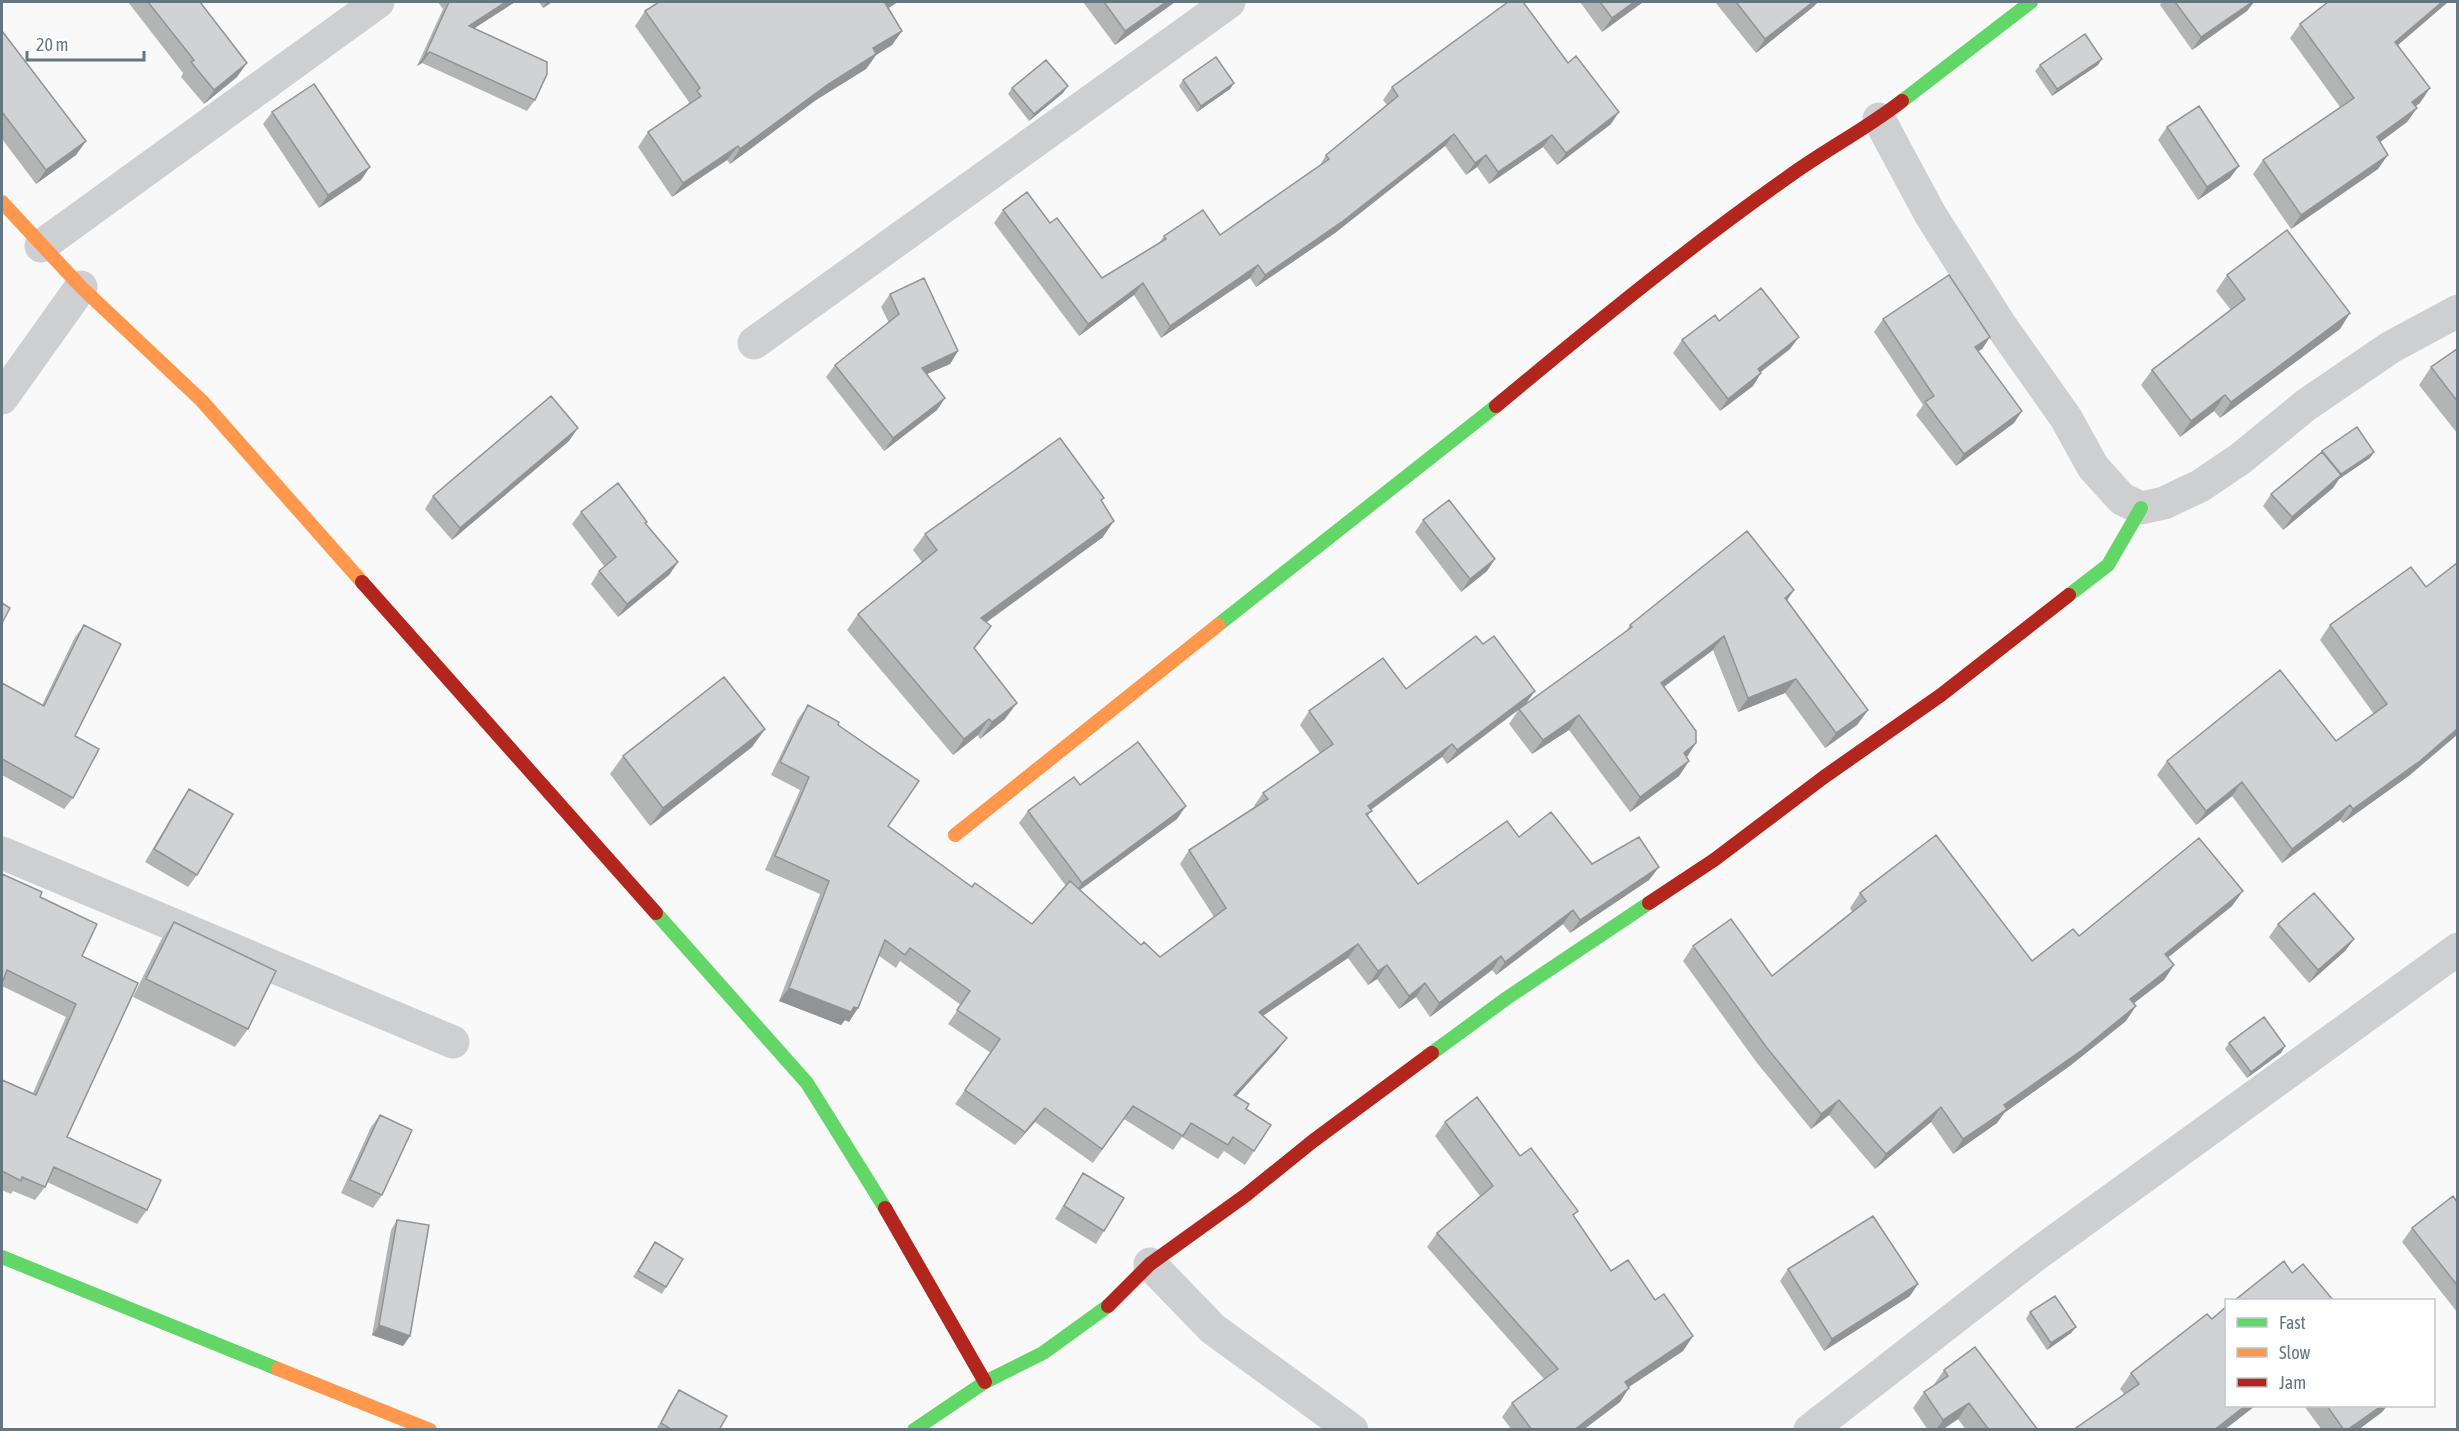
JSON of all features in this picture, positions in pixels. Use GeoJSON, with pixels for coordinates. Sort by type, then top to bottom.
{"type":"FeatureCollection","features":[{"type":"Feature","properties":{"kind":"street"},"geometry":{"type":"LineString","coordinates":[[41,246],[378,2]]}},
{"type":"Feature","properties":{"kind":"street"},"geometry":{"type":"LineString","coordinates":[[754,343],[1228,2]]}},
{"type":"Feature","properties":{"kind":"street"},"geometry":{"type":"LineString","coordinates":[[955,835],[1352,518],[1464,433],[1616,306],[1789,176],[1879,119],[2031,2]]}},
{"type":"Feature","properties":{"kind":"street"},"geometry":{"type":"LineString","coordinates":[[1879,119],[1930,214],[2001,326],[2032,366],[2066,418],[2093,467],[2122,499],[2141,508],[2164,503],[2200,486],[2344,379],[2391,347],[2457,311]]}},
{"type":"Feature","properties":{"kind":"street"},"geometry":{"type":"LineString","coordinates":[[2,202],[81,287],[202,401],[807,1083],[914,1253],[984,1382]]}},
{"type":"Feature","properties":{"kind":"street"},"geometry":{"type":"LineString","coordinates":[[3,394],[81,287]]}},
{"type":"Feature","properties":{"kind":"street"},"geometry":{"type":"LineString","coordinates":[[914,1430],[984,1382],[1043,1353],[1075,1328],[1099,1315],[1150,1264],[1508,998],[1566,956],[1714,860],[2029,629],[2108,565],[2141,508]]}},
{"type":"Feature","properties":{"kind":"street"},"geometry":{"type":"LineString","coordinates":[[2,853],[453,1042]]}},
{"type":"Feature","properties":{"kind":"street"},"geometry":{"type":"LineString","coordinates":[[1810,1430],[2033,1257],[2457,949]]}},
{"type":"Feature","properties":{"kind":"street"},"geometry":{"type":"LineString","coordinates":[[2,1257],[430,1430]]}},
{"type":"Feature","properties":{"kind":"street"},"geometry":{"type":"LineString","coordinates":[[1150,1264],[1213,1329],[1352,1430]]}},
{"type":"Feature","properties":{"kind":"building"},"geometry":{"type":"Polygon","coordinates":[[[148,2],[200,2],[247,63],[214,90],[191,62],[194,60],[148,2]]]}},
{"type":"Feature","properties":{"kind":"building"},"geometry":{"type":"Polygon","coordinates":[[[449,2],[506,2],[469,26],[547,62],[547,74],[535,100],[430,52],[425,55],[449,2]]]}},
{"type":"Feature","properties":{"kind":"building"},"geometry":{"type":"Polygon","coordinates":[[[659,2],[887,2],[885,3],[902,31],[873,48],[876,54],[827,85],[740,149],[738,146],[683,183],[648,132],[701,96],[697,91],[700,88],[645,11],[659,2]]]}},
{"type":"Feature","properties":{"kind":"building"},"geometry":{"type":"Polygon","coordinates":[[[1104,2],[1166,2],[1125,31],[1104,2]]]}},
{"type":"Feature","properties":{"kind":"building"},"geometry":{"type":"Polygon","coordinates":[[[1508,2],[1523,2],[1568,63],[1576,56],[1619,112],[1566,153],[1552,135],[1498,172],[1486,155],[1475,163],[1454,134],[1343,221],[1265,275],[1258,265],[1170,326],[1143,283],[1088,324],[1003,210],[1027,192],[1050,223],[1057,218],[1102,278],[1166,239],[1164,236],[1203,210],[1220,235],[1329,159],[1326,155],[1398,96],[1392,87],[1508,2]]]}},
{"type":"Feature","properties":{"kind":"building"},"geometry":{"type":"Polygon","coordinates":[[[1600,2],[1634,2],[1612,18],[1600,2]]]}},
{"type":"Feature","properties":{"kind":"building"},"geometry":{"type":"Polygon","coordinates":[[[1736,2],[1813,2],[1765,39],[1736,2]]]}},
{"type":"Feature","properties":{"kind":"building"},"geometry":{"type":"Polygon","coordinates":[[[2175,2],[2252,2],[2201,37],[2175,2]]]}},
{"type":"Feature","properties":{"kind":"building"},"geometry":{"type":"Polygon","coordinates":[[[2328,2],[2442,2],[2395,42],[2430,88],[2412,102],[2417,108],[2377,137],[2388,155],[2301,215],[2263,160],[2354,98],[2300,24],[2328,2]]]}},
{"type":"Feature","properties":{"kind":"building"},"geometry":{"type":"Polygon","coordinates":[[[2,31],[86,141],[46,170],[2,112],[2,31]]]}},
{"type":"Feature","properties":{"kind":"building"},"geometry":{"type":"Polygon","coordinates":[[[2085,34],[2102,59],[2057,89],[2040,65],[2085,34]]]}},
{"type":"Feature","properties":{"kind":"building"},"geometry":{"type":"Polygon","coordinates":[[[1216,57],[1234,83],[1201,106],[1183,80],[1216,57]]]}},
{"type":"Feature","properties":{"kind":"building"},"geometry":{"type":"Polygon","coordinates":[[[1046,60],[1068,86],[1034,114],[1012,88],[1046,60]]]}},
{"type":"Feature","properties":{"kind":"building"},"geometry":{"type":"Polygon","coordinates":[[[314,84],[370,167],[328,195],[272,112],[314,84]]]}},
{"type":"Feature","properties":{"kind":"building"},"geometry":{"type":"Polygon","coordinates":[[[2199,106],[2239,166],[2207,187],[2167,127],[2199,106]]]}},
{"type":"Feature","properties":{"kind":"building"},"geometry":{"type":"Polygon","coordinates":[[[2287,230],[2350,313],[2231,402],[2225,395],[2191,421],[2152,370],[2245,299],[2227,275],[2287,230]]]}},
{"type":"Feature","properties":{"kind":"building"},"geometry":{"type":"Polygon","coordinates":[[[1949,275],[1990,337],[1975,347],[2022,411],[1964,454],[1925,402],[1934,396],[1883,319],[1949,275]]]}},
{"type":"Feature","properties":{"kind":"building"},"geometry":{"type":"Polygon","coordinates":[[[924,278],[958,351],[922,368],[945,398],[893,438],[835,365],[899,314],[890,294],[924,278]]]}},
{"type":"Feature","properties":{"kind":"building"},"geometry":{"type":"Polygon","coordinates":[[[1761,288],[1799,337],[1758,369],[1761,373],[1728,399],[1682,340],[1715,315],[1719,321],[1761,288]]]}},
{"type":"Feature","properties":{"kind":"building"},"geometry":{"type":"Polygon","coordinates":[[[2457,349],[2457,401],[2431,367],[2457,349]]]}},
{"type":"Feature","properties":{"kind":"building"},"geometry":{"type":"Polygon","coordinates":[[[551,396],[578,428],[460,528],[433,496],[551,396]]]}},
{"type":"Feature","properties":{"kind":"building"},"geometry":{"type":"Polygon","coordinates":[[[2357,427],[2374,452],[2341,474],[2322,451],[2357,427]]]}},
{"type":"Feature","properties":{"kind":"building"},"geometry":{"type":"Polygon","coordinates":[[[1060,438],[1104,498],[1101,500],[1114,521],[981,618],[991,626],[974,648],[1017,703],[992,722],[989,719],[964,739],[858,614],[937,550],[925,534],[1060,438]]]}},
{"type":"Feature","properties":{"kind":"building"},"geometry":{"type":"Polygon","coordinates":[[[2322,452],[2341,475],[2292,517],[2271,494],[2322,452]]]}},
{"type":"Feature","properties":{"kind":"building"},"geometry":{"type":"Polygon","coordinates":[[[618,483],[647,522],[645,523],[678,562],[627,604],[599,571],[616,557],[581,512],[618,483]]]}},
{"type":"Feature","properties":{"kind":"building"},"geometry":{"type":"Polygon","coordinates":[[[1449,500],[1495,559],[1470,579],[1423,520],[1449,500]]]}},
{"type":"Feature","properties":{"kind":"building"},"geometry":{"type":"Polygon","coordinates":[[[1747,531],[1794,590],[1785,598],[1868,710],[1836,733],[1796,679],[1748,698],[1724,636],[1661,683],[1696,731],[1696,743],[1684,753],[1689,761],[1640,797],[1579,715],[1543,740],[1519,709],[1632,627],[1630,625],[1747,531]]]}},
{"type":"Feature","properties":{"kind":"building"},"geometry":{"type":"Polygon","coordinates":[[[2457,563],[2457,729],[2420,761],[2353,809],[2350,805],[2292,849],[2242,782],[2206,811],[2167,761],[2280,670],[2336,741],[2387,704],[2330,625],[2411,567],[2426,587],[2457,563]]]}},
{"type":"Feature","properties":{"kind":"building"},"geometry":{"type":"Polygon","coordinates":[[[2,603],[10,608],[2,623],[2,603]]]}},
{"type":"Feature","properties":{"kind":"building"},"geometry":{"type":"Polygon","coordinates":[[[84,625],[121,644],[75,736],[99,749],[73,798],[2,759],[2,683],[44,706],[84,625]]]}},
{"type":"Feature","properties":{"kind":"building"},"geometry":{"type":"Polygon","coordinates":[[[1476,636],[1483,644],[1494,636],[1535,691],[1457,750],[1452,744],[1368,806],[1372,811],[1366,814],[1418,884],[1507,821],[1519,837],[1551,812],[1592,864],[1639,837],[1659,867],[1580,920],[1573,910],[1505,962],[1501,956],[1439,1003],[1425,983],[1409,996],[1387,965],[1378,971],[1358,944],[1259,1012],[1287,1038],[1234,1095],[1249,1104],[1246,1109],[1271,1125],[1254,1151],[1233,1137],[1228,1145],[1191,1123],[1183,1136],[1133,1106],[1102,1149],[1045,1108],[1025,1132],[965,1090],[1000,1039],[957,1010],[970,991],[910,948],[905,955],[885,940],[858,1008],[854,1007],[851,1012],[789,988],[829,881],[775,856],[809,777],[780,762],[808,705],[839,722],[838,725],[919,781],[888,826],[972,887],[975,883],[1032,924],[1070,881],[1141,945],[1144,942],[1160,957],[1226,908],[1189,850],[1268,799],[1263,793],[1333,744],[1309,711],[1383,658],[1406,689],[1476,636]]]}},
{"type":"Feature","properties":{"kind":"building"},"geometry":{"type":"Polygon","coordinates":[[[724,677],[765,729],[663,808],[623,756],[724,677]]]}},
{"type":"Feature","properties":{"kind":"building"},"geometry":{"type":"Polygon","coordinates":[[[1138,742],[1186,806],[1082,883],[1028,811],[1074,777],[1080,785],[1138,742]]]}},
{"type":"Feature","properties":{"kind":"building"},"geometry":{"type":"Polygon","coordinates":[[[189,789],[233,814],[197,875],[154,849],[189,789]]]}},
{"type":"Feature","properties":{"kind":"building"},"geometry":{"type":"Polygon","coordinates":[[[1936,835],[2032,961],[2073,929],[2079,936],[2199,838],[2243,891],[2165,954],[2174,965],[2130,999],[2136,1006],[2082,1050],[2004,1105],[2007,1109],[1963,1139],[1941,1107],[1886,1154],[1839,1100],[1821,1114],[1767,1048],[1693,946],[1731,919],[1772,976],[1866,901],[1860,893],[1936,835]]]}},
{"type":"Feature","properties":{"kind":"building"},"geometry":{"type":"Polygon","coordinates":[[[2,874],[42,892],[40,897],[97,924],[82,956],[138,983],[67,1137],[161,1180],[147,1210],[54,1167],[45,1187],[22,1177],[21,1181],[2,1171],[2,1080],[36,1095],[76,1004],[7,970],[2,983],[2,874]]]}},
{"type":"Feature","properties":{"kind":"building"},"geometry":{"type":"Polygon","coordinates":[[[2314,893],[2354,939],[2318,970],[2278,924],[2314,893]]]}},
{"type":"Feature","properties":{"kind":"building"},"geometry":{"type":"Polygon","coordinates":[[[174,922],[276,971],[248,1029],[146,979],[174,922]]]}},
{"type":"Feature","properties":{"kind":"building"},"geometry":{"type":"Polygon","coordinates":[[[2264,1017],[2285,1046],[2251,1072],[2229,1043],[2264,1017]]]}},
{"type":"Feature","properties":{"kind":"building"},"geometry":{"type":"Polygon","coordinates":[[[1477,1097],[1520,1156],[1531,1148],[1578,1211],[1573,1215],[1611,1271],[1628,1260],[1655,1300],[1664,1294],[1693,1336],[1625,1382],[1629,1388],[1574,1430],[1532,1430],[1512,1403],[1558,1369],[1437,1233],[1493,1186],[1445,1122],[1477,1097]]]}},
{"type":"Feature","properties":{"kind":"building"},"geometry":{"type":"Polygon","coordinates":[[[380,1115],[412,1130],[382,1195],[350,1180],[380,1115]]]}},
{"type":"Feature","properties":{"kind":"building"},"geometry":{"type":"Polygon","coordinates":[[[1083,1173],[1124,1198],[1104,1231],[1064,1206],[1083,1173]]]}},
{"type":"Feature","properties":{"kind":"building"},"geometry":{"type":"Polygon","coordinates":[[[2453,1196],[2457,1202],[2457,1285],[2412,1228],[2453,1196]]]}},
{"type":"Feature","properties":{"kind":"building"},"geometry":{"type":"Polygon","coordinates":[[[1873,1216],[1918,1284],[1832,1339],[1788,1269],[1873,1216]]]}},
{"type":"Feature","properties":{"kind":"building"},"geometry":{"type":"Polygon","coordinates":[[[397,1220],[429,1225],[410,1336],[379,1325],[397,1220]]]}},
{"type":"Feature","properties":{"kind":"building"},"geometry":{"type":"Polygon","coordinates":[[[655,1242],[683,1259],[666,1287],[638,1271],[655,1242]]]}},
{"type":"Feature","properties":{"kind":"building"},"geometry":{"type":"Polygon","coordinates":[[[2284,1261],[2292,1273],[2303,1264],[2332,1299],[2236,1299],[2284,1261]]]}},
{"type":"Feature","properties":{"kind":"building"},"geometry":{"type":"Polygon","coordinates":[[[2055,1296],[2076,1327],[2051,1343],[2030,1312],[2055,1296]]]}},
{"type":"Feature","properties":{"kind":"building"},"geometry":{"type":"Polygon","coordinates":[[[2225,1308],[2225,1407],[2244,1407],[2214,1430],[2073,1430],[2139,1384],[2131,1373],[2207,1314],[2212,1319],[2225,1308]]]}},
{"type":"Feature","properties":{"kind":"building"},"geometry":{"type":"Polygon","coordinates":[[[1975,1347],[2038,1430],[1989,1430],[1969,1403],[1943,1420],[1924,1392],[1948,1376],[1944,1370],[1975,1347]]]}},
{"type":"Feature","properties":{"kind":"building"},"geometry":{"type":"Polygon","coordinates":[[[679,1390],[727,1416],[719,1430],[672,1430],[661,1423],[679,1390]]]}},
{"type":"Feature","properties":{"kind":"building"},"geometry":{"type":"Polygon","coordinates":[[[2328,1407],[2380,1407],[2347,1430],[2344,1430],[2328,1407]]]}},
{"type":"Feature","properties":{"kind":"traffic: fast"},"geometry":{"type":"LineString","coordinates":[[1902,101],[2031,2]]}},
{"type":"Feature","properties":{"kind":"traffic: fast"},"geometry":{"type":"LineString","coordinates":[[1218,625],[1496,406]]}},
{"type":"Feature","properties":{"kind":"traffic: fast"},"geometry":{"type":"LineString","coordinates":[[2069,595],[2108,565],[2141,508]]}},
{"type":"Feature","properties":{"kind":"traffic: fast"},"geometry":{"type":"LineString","coordinates":[[1432,1053],[1507,998],[1649,903]]}},
{"type":"Feature","properties":{"kind":"traffic: fast"},"geometry":{"type":"LineString","coordinates":[[656,913],[807,1083],[885,1208]]}},
{"type":"Feature","properties":{"kind":"traffic: fast"},"geometry":{"type":"LineString","coordinates":[[2,1257],[278,1369]]}},
{"type":"Feature","properties":{"kind":"traffic: fast"},"geometry":{"type":"LineString","coordinates":[[914,1430],[985,1382],[1043,1353],[1108,1306]]}},
{"type":"Feature","properties":{"kind":"traffic: slow"},"geometry":{"type":"LineString","coordinates":[[2,202],[81,287],[202,401],[362,582]]}},
{"type":"Feature","properties":{"kind":"traffic: slow"},"geometry":{"type":"LineString","coordinates":[[955,835],[1218,625]]}},
{"type":"Feature","properties":{"kind":"traffic: slow"},"geometry":{"type":"LineString","coordinates":[[278,1369],[430,1430]]}},
{"type":"Feature","properties":{"kind":"traffic: jam"},"geometry":{"type":"LineString","coordinates":[[1496,406],[1676,260],[1750,204],[1902,101]]}},
{"type":"Feature","properties":{"kind":"traffic: jam"},"geometry":{"type":"LineString","coordinates":[[362,582],[656,913]]}},
{"type":"Feature","properties":{"kind":"traffic: jam"},"geometry":{"type":"LineString","coordinates":[[1649,903],[1714,860],[1824,777],[1941,695],[2069,595]]}},
{"type":"Feature","properties":{"kind":"traffic: jam"},"geometry":{"type":"LineString","coordinates":[[1108,1306],[1150,1264],[1246,1195],[1313,1141],[1432,1053]]}},
{"type":"Feature","properties":{"kind":"traffic: jam"},"geometry":{"type":"LineString","coordinates":[[885,1208],[985,1382]]}}]}
